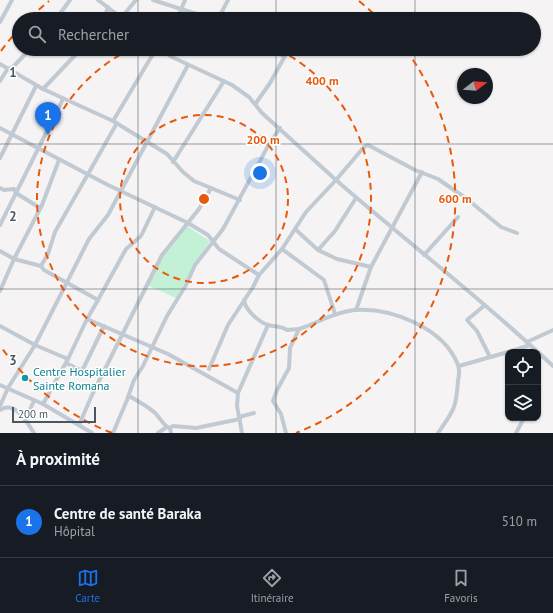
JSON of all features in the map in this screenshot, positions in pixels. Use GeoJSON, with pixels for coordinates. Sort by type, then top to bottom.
{"type":"FeatureCollection","features":[{"type":"Feature","properties":{"kind":"street"},"geometry":{"type":"LineString","coordinates":[[0,22],[12,0]]}},
{"type":"Feature","properties":{"kind":"street"},"geometry":{"type":"LineString","coordinates":[[61,12],[70,0]]}},
{"type":"Feature","properties":{"kind":"street"},"geometry":{"type":"LineString","coordinates":[[98,0],[114,12]]}},
{"type":"Feature","properties":{"kind":"street"},"geometry":{"type":"LineString","coordinates":[[127,12],[136,0]]}},
{"type":"Feature","properties":{"kind":"street"},"geometry":{"type":"LineString","coordinates":[[153,0],[189,12]]}},
{"type":"Feature","properties":{"kind":"street"},"geometry":{"type":"LineString","coordinates":[[181,10],[185,0]]}},
{"type":"Feature","properties":{"kind":"street"},"geometry":{"type":"LineString","coordinates":[[222,12],[228,0]]}},
{"type":"Feature","properties":{"kind":"street"},"geometry":{"type":"LineString","coordinates":[[107,12],[108,8]]}},
{"type":"Feature","properties":{"kind":"street"},"geometry":{"type":"LineString","coordinates":[[0,81],[23,56]]}},
{"type":"Feature","properties":{"kind":"street"},"geometry":{"type":"LineString","coordinates":[[43,89],[74,56]]}},
{"type":"Feature","properties":{"kind":"street"},"geometry":{"type":"LineString","coordinates":[[41,266],[55,232],[152,56]]}},
{"type":"Feature","properties":{"kind":"street"},"geometry":{"type":"LineString","coordinates":[[170,56],[232,85],[256,104],[262,113],[356,198],[485,305],[535,349]]}},
{"type":"Feature","properties":{"kind":"street"},"geometry":{"type":"LineString","coordinates":[[256,104],[270,83],[284,56]]}},
{"type":"Feature","properties":{"kind":"street"},"geometry":{"type":"LineString","coordinates":[[0,64],[36,86],[115,122],[167,154],[173,162],[194,181],[240,200]]}},
{"type":"Feature","properties":{"kind":"street"},"geometry":{"type":"LineString","coordinates":[[0,406],[8,388],[35,345],[89,239],[108,215],[136,166],[147,142],[188,65]]}},
{"type":"Feature","properties":{"kind":"street"},"geometry":{"type":"LineString","coordinates":[[173,162],[224,81]]}},
{"type":"Feature","properties":{"kind":"street"},"geometry":{"type":"LineString","coordinates":[[0,158],[36,86]]}},
{"type":"Feature","properties":{"kind":"street"},"geometry":{"type":"LineString","coordinates":[[0,225],[63,99]]}},
{"type":"Feature","properties":{"kind":"street"},"geometry":{"type":"LineString","coordinates":[[0,128],[59,160],[188,222],[208,235],[219,249],[259,275]]}},
{"type":"Feature","properties":{"kind":"street"},"geometry":{"type":"LineString","coordinates":[[113,433],[129,396],[134,380],[167,316],[186,285],[195,266],[214,242],[240,200],[268,146],[280,128]]}},
{"type":"Feature","properties":{"kind":"street"},"geometry":{"type":"LineString","coordinates":[[209,369],[220,341],[259,275],[282,249],[306,212],[364,147],[368,145],[434,177],[467,199],[501,227],[517,233]]}},
{"type":"Feature","properties":{"kind":"street"},"geometry":{"type":"LineString","coordinates":[[0,291],[14,259],[40,208],[59,160]]}},
{"type":"Feature","properties":{"kind":"street"},"geometry":{"type":"LineString","coordinates":[[356,310],[371,267],[422,172]]}},
{"type":"Feature","properties":{"kind":"street"},"geometry":{"type":"LineString","coordinates":[[0,188],[4,190],[14,189],[16,193],[40,208]]}},
{"type":"Feature","properties":{"kind":"street"},"geometry":{"type":"LineString","coordinates":[[79,425],[162,255],[199,209],[211,188]]}},
{"type":"Feature","properties":{"kind":"street"},"geometry":{"type":"LineString","coordinates":[[318,250],[335,231],[356,198]]}},
{"type":"Feature","properties":{"kind":"street"},"geometry":{"type":"LineString","coordinates":[[43,404],[66,363],[87,319],[126,249],[141,236],[155,206]]}},
{"type":"Feature","properties":{"kind":"street"},"geometry":{"type":"LineString","coordinates":[[424,255],[458,216]]}},
{"type":"Feature","properties":{"kind":"street"},"geometry":{"type":"LineString","coordinates":[[295,229],[318,250],[337,259],[371,267]]}},
{"type":"Feature","properties":{"kind":"street"},"geometry":{"type":"LineString","coordinates":[[282,249],[324,280],[335,314]]}},
{"type":"Feature","properties":{"kind":"street"},"geometry":{"type":"LineString","coordinates":[[0,250],[14,259],[41,266],[44,270],[98,300]]}},
{"type":"Feature","properties":{"kind":"street"},"geometry":{"type":"LineString","coordinates":[[244,300],[246,306],[255,316],[268,325],[281,326],[291,331],[300,329],[335,314],[356,310],[382,312],[412,320],[441,341],[459,366],[458,393],[454,410],[438,433]]}},
{"type":"Feature","properties":{"kind":"street"},"geometry":{"type":"LineString","coordinates":[[485,305],[467,320],[477,331],[490,357]]}},
{"type":"Feature","properties":{"kind":"street"},"geometry":{"type":"LineString","coordinates":[[87,319],[168,354],[238,392]]}},
{"type":"Feature","properties":{"kind":"street"},"geometry":{"type":"LineString","coordinates":[[242,433],[239,418],[238,392],[268,325]]}},
{"type":"Feature","properties":{"kind":"street"},"geometry":{"type":"LineString","coordinates":[[0,326],[35,345],[68,359]]}},
{"type":"Feature","properties":{"kind":"street"},"geometry":{"type":"LineString","coordinates":[[66,363],[80,370],[82,369],[104,326]]}},
{"type":"Feature","properties":{"kind":"street"},"geometry":{"type":"LineString","coordinates":[[286,433],[281,414],[273,401],[289,368],[290,348],[300,329]]}},
{"type":"Feature","properties":{"kind":"street"},"geometry":{"type":"LineString","coordinates":[[516,349],[529,344],[553,330]]}},
{"type":"Feature","properties":{"kind":"street"},"geometry":{"type":"LineString","coordinates":[[459,366],[505,353]]}},
{"type":"Feature","properties":{"kind":"street"},"geometry":{"type":"LineString","coordinates":[[541,355],[553,366]]}},
{"type":"Feature","properties":{"kind":"street"},"geometry":{"type":"LineString","coordinates":[[0,385],[43,404],[91,433]]}},
{"type":"Feature","properties":{"kind":"street"},"geometry":{"type":"LineString","coordinates":[[129,396],[153,411],[169,429]]}},
{"type":"Feature","properties":{"kind":"street"},"geometry":{"type":"LineString","coordinates":[[25,420],[34,401]]}},
{"type":"Feature","properties":{"kind":"street"},"geometry":{"type":"LineString","coordinates":[[0,410],[4,407],[13,408],[25,420],[34,433]]}},
{"type":"Feature","properties":{"kind":"street"},"geometry":{"type":"LineString","coordinates":[[158,433],[173,426],[196,428],[239,418],[254,412]]}},
{"type":"Feature","properties":{"kind":"street"},"geometry":{"type":"LineString","coordinates":[[516,433],[522,421]]}},
{"type":"Feature","properties":{"kind":"green space"},"geometry":{"type":"Polygon","coordinates":[[[187,226],[210,241],[176,298],[147,285],[165,252],[187,226]]]}},
{"type":"Feature","properties":{"kind":"place","name":"Centre de santé Baraka"},"geometry":{"type":"Point","coordinates":[48,135]}},
{"type":"Feature","properties":{"kind":"place","name":"Centre Hospitalier Sainte Romana"},"geometry":{"type":"Point","coordinates":[25,378]}}]}
